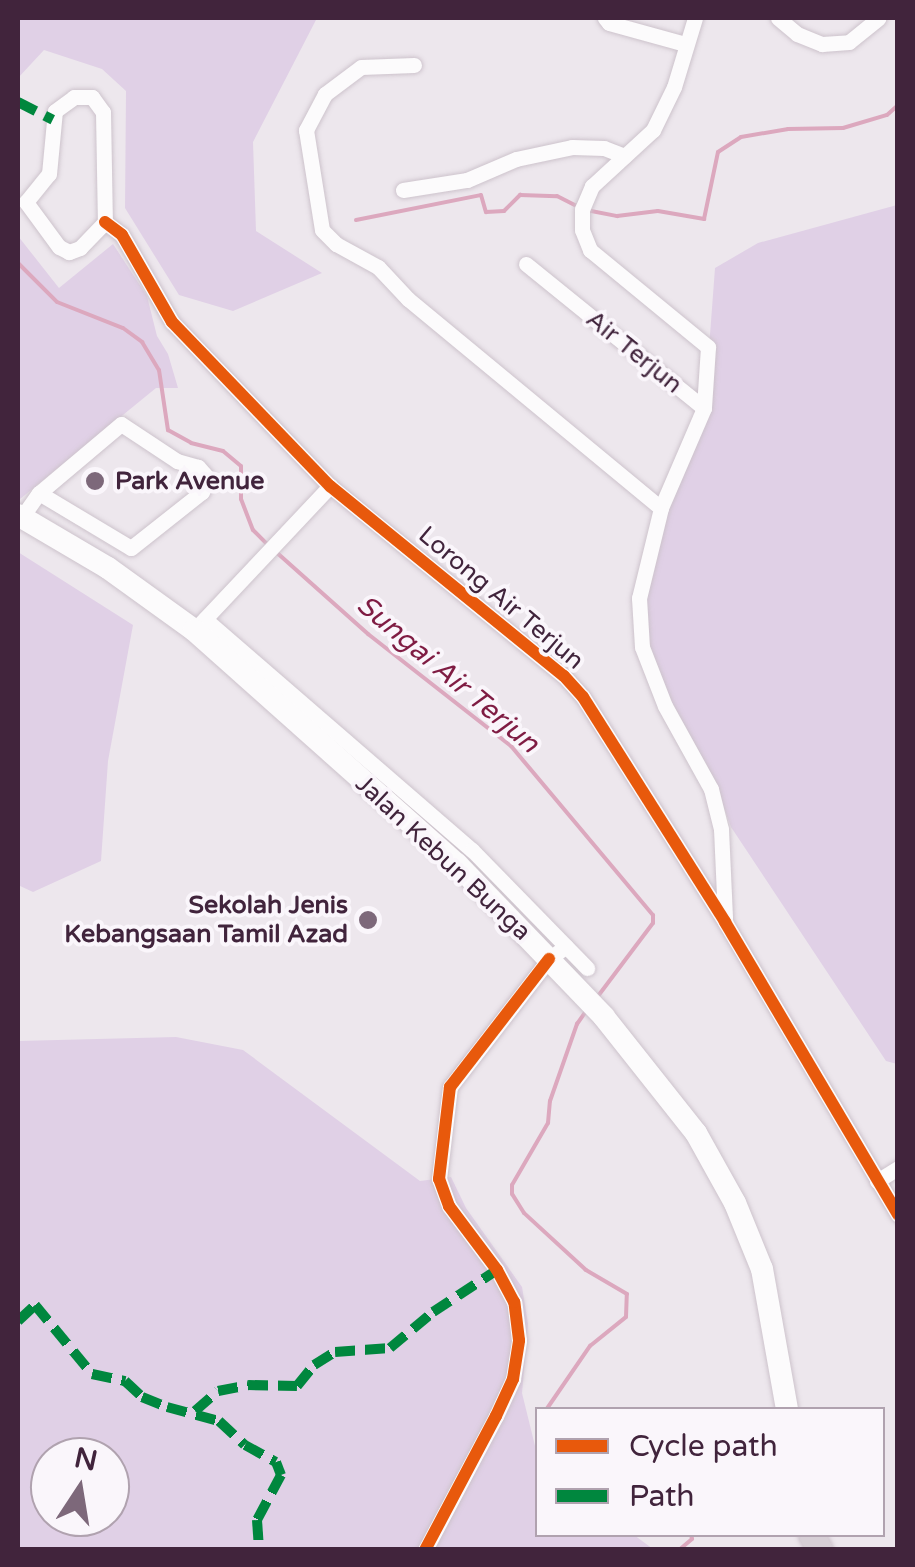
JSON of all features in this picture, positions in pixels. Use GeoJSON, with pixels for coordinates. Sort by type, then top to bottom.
{"type":"FeatureCollection","features":[{"type":"Feature","properties":{"kind":"street"},"geometry":{"type":"LineString","coordinates":[[605,18],[609,23],[686,44]]}},
{"type":"Feature","properties":{"kind":"street"},"geometry":{"type":"LineString","coordinates":[[695,18],[674,86],[652,130],[599,178],[584,205],[582,230],[590,250],[708,347],[704,408]]}},
{"type":"Feature","properties":{"kind":"street"},"geometry":{"type":"LineString","coordinates":[[778,18],[809,40],[836,44],[859,36],[879,18]]}},
{"type":"Feature","properties":{"kind":"street"},"geometry":{"type":"LineString","coordinates":[[414,65],[361,67],[324,94],[306,130],[322,230],[336,244],[378,267],[408,299],[661,508]]}},
{"type":"Feature","properties":{"kind":"street"},"geometry":{"type":"LineString","coordinates":[[74,97],[92,97],[103,112],[105,222],[80,248],[69,252],[59,248],[26,208],[27,197],[49,174],[55,111],[74,97]]}},
{"type":"Feature","properties":{"kind":"street"},"geometry":{"type":"LineString","coordinates":[[402,190],[467,180],[516,160],[572,147],[604,148],[626,156]]}},
{"type":"Feature","properties":{"kind":"street","name":"Lorong Air Terjun"},"geometry":{"type":"LineString","coordinates":[[105,222],[122,235],[172,322],[330,486],[584,697],[725,922],[898,1215]]}},
{"type":"Feature","properties":{"kind":"street","name":"Air Terjun"},"geometry":{"type":"LineString","coordinates":[[526,264],[704,408],[661,508],[638,598],[642,647],[665,706],[712,790],[720,830],[725,922]]}},
{"type":"Feature","properties":{"kind":"street"},"geometry":{"type":"LineString","coordinates":[[20,516],[39,493],[114,426],[124,424],[176,461],[198,467],[208,478],[202,492],[128,548],[39,493]]}},
{"type":"Feature","properties":{"kind":"street"},"geometry":{"type":"LineString","coordinates":[[200,624],[330,486]]}},
{"type":"Feature","properties":{"kind":"street","name":"Jalan Kebun Bunga"},"geometry":{"type":"LineString","coordinates":[[20,516],[200,624],[457,864],[558,952],[585,997],[696,1133],[735,1203],[762,1270],[786,1407]]}},
{"type":"Feature","properties":{"kind":"street"},"geometry":{"type":"LineString","coordinates":[[424,1550],[513,1379],[519,1340],[514,1302],[497,1270],[449,1206],[439,1179],[450,1086],[558,952],[587,968]]}},
{"type":"Feature","properties":{"kind":"street"},"geometry":{"type":"LineString","coordinates":[[877,1181],[898,1168]]}},
{"type":"Feature","properties":{"kind":"shaded area"},"geometry":{"type":"Polygon","coordinates":[[[18,18],[317,18],[253,142],[256,231],[322,273],[233,311],[179,295],[125,208],[126,91],[102,69],[44,50],[18,78],[18,18]]]}},
{"type":"Feature","properties":{"kind":"shaded area"},"geometry":{"type":"Polygon","coordinates":[[[897,205],[897,1064],[886,1061],[731,827],[712,775],[653,668],[635,607],[654,518],[704,415],[715,268],[758,243],[897,205]]]}},
{"type":"Feature","properties":{"kind":"shaded area"},"geometry":{"type":"Polygon","coordinates":[[[18,236],[59,288],[113,244],[147,296],[157,336],[168,354],[178,388],[156,388],[20,499],[18,236]]]}},
{"type":"Feature","properties":{"kind":"shaded area"},"geometry":{"type":"Polygon","coordinates":[[[18,552],[133,625],[108,761],[101,861],[33,892],[18,885],[18,552]]]}},
{"type":"Feature","properties":{"kind":"shaded area"},"geometry":{"type":"Polygon","coordinates":[[[176,1037],[243,1050],[420,1181],[451,1177],[466,1208],[522,1287],[528,1324],[522,1393],[535,1446],[535,1537],[637,1537],[653,1549],[18,1549],[18,1041],[176,1037]]]}},
{"type":"Feature","properties":{"kind":"waterway"},"geometry":{"type":"LineString","coordinates":[[586,210],[617,216],[658,211],[704,219],[718,152],[741,137],[788,129],[843,128],[887,115],[898,105]]}},
{"type":"Feature","properties":{"kind":"waterway"},"geometry":{"type":"LineString","coordinates":[[356,220],[481,195],[486,212],[504,211],[520,195],[557,196],[577,206]]}},
{"type":"Feature","properties":{"kind":"waterway","name":"Sungai Air Terjun"},"geometry":{"type":"LineString","coordinates":[[18,263],[57,302],[123,328],[142,342],[159,370],[168,430],[191,443],[223,451],[241,466],[241,499],[253,530],[268,545]]}},
{"type":"Feature","properties":{"kind":"waterway","name":"Sungai Air Terjun"},"geometry":{"type":"LineString","coordinates":[[275,551],[368,634],[511,746],[653,915],[653,923],[598,996]]}},
{"type":"Feature","properties":{"kind":"waterway","name":"Sungai Air Terjun"},"geometry":{"type":"LineString","coordinates":[[548,1407],[590,1346],[626,1317],[627,1294],[586,1270],[524,1213],[512,1194],[512,1185],[548,1123],[550,1101],[577,1024],[586,1011]]}},
{"type":"Feature","properties":{"kind":"waterway","name":"Sungai Air Terjun"},"geometry":{"type":"LineString","coordinates":[[679,1550],[692,1537]]}},
{"type":"Feature","properties":{"kind":"marked path"},"geometry":{"type":"LineString","coordinates":[[18,102],[53,120]]}},
{"type":"Feature","properties":{"kind":"marked path"},"geometry":{"type":"LineString","coordinates":[[195,1411],[218,1391],[248,1385],[297,1386],[314,1365],[335,1352],[390,1348],[433,1312],[497,1270]]}},
{"type":"Feature","properties":{"kind":"marked path"},"geometry":{"type":"LineString","coordinates":[[18,1321],[35,1305],[92,1374],[125,1381],[142,1397],[167,1407],[219,1421],[245,1445],[276,1462],[281,1475],[257,1520],[259,1550]]}},
{"type":"Feature","properties":{"kind":"cycle path"},"geometry":{"type":"LineString","coordinates":[[105,222],[122,235],[172,322],[330,486],[564,676],[583,697],[725,922],[898,1215]]}},
{"type":"Feature","properties":{"kind":"cycle path"},"geometry":{"type":"LineString","coordinates":[[425,1550],[513,1379],[519,1340],[514,1302],[497,1270],[449,1206],[439,1179],[450,1087],[549,959]]}},
{"type":"Feature","properties":{"kind":"place","name":"Park Avenue"},"geometry":{"type":"Point","coordinates":[95,481]}},
{"type":"Feature","properties":{"kind":"place","name":"Sekolah Jenis Kebangsaan Tamil Azad"},"geometry":{"type":"Point","coordinates":[368,920]}}]}
